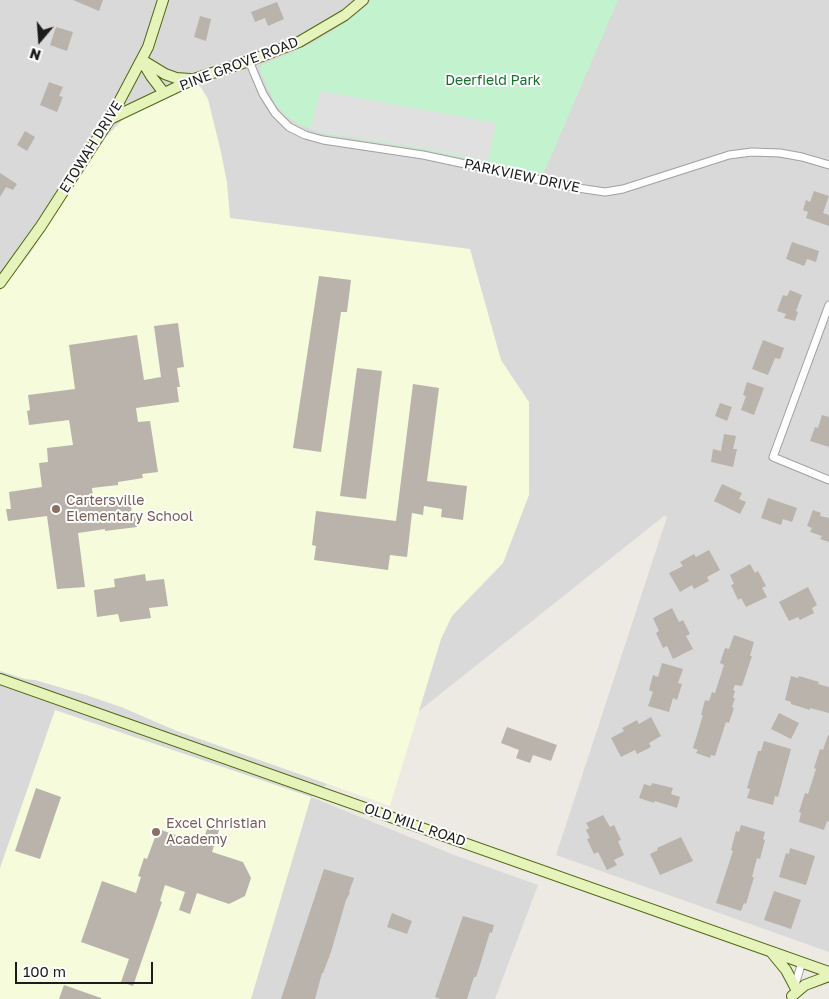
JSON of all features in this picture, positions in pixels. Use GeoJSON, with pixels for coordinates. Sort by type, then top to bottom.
{"type":"FeatureCollection","features":[{"type":"Feature","properties":{"kind":"street","name":"ETOWAH DRIVE"},"geometry":{"type":"LineString","coordinates":[[0,283],[41,226],[110,120],[142,60],[164,0]]}},
{"type":"Feature","properties":{"kind":"street","name":"PINE GROVE ROAD"},"geometry":{"type":"LineString","coordinates":[[110,120],[194,79],[249,61],[311,36],[345,15],[363,0]]}},
{"type":"Feature","properties":{"kind":"street"},"geometry":{"type":"LineString","coordinates":[[142,60],[170,76],[194,79]]}},
{"type":"Feature","properties":{"kind":"street"},"geometry":{"type":"LineString","coordinates":[[142,60],[151,76],[164,92]]}},
{"type":"Feature","properties":{"kind":"street","name":"PARKVIEW DRIVE"},"geometry":{"type":"LineString","coordinates":[[249,61],[263,94],[275,113],[289,126],[305,135],[323,140],[423,155],[578,188],[605,192],[623,189],[730,156],[752,152],[780,153],[829,165]]}},
{"type":"Feature","properties":{"kind":"street"},"geometry":{"type":"LineString","coordinates":[[828,309],[774,457],[829,480]]}},
{"type":"Feature","properties":{"kind":"street","name":"OLD MILL ROAD"},"geometry":{"type":"LineString","coordinates":[[0,679],[829,972]]}},
{"type":"Feature","properties":{"kind":"street"},"geometry":{"type":"LineString","coordinates":[[769,951],[780,961],[793,994]]}},
{"type":"Feature","properties":{"kind":"street"},"geometry":{"type":"LineString","coordinates":[[793,994],[802,962]]}},
{"type":"Feature","properties":{"kind":"street"},"geometry":{"type":"LineString","coordinates":[[793,994],[805,985],[829,976]]}},
{"type":"Feature","properties":{"kind":"shaded area"},"geometry":{"type":"Polygon","coordinates":[[[0,0],[829,0],[829,952],[556,855],[667,517],[664,516],[311,797],[454,855],[538,885],[495,999],[0,999],[0,0]]]}},
{"type":"Feature","properties":{"kind":"shaded area"},"geometry":{"type":"Polygon","coordinates":[[[200,86],[208,99],[221,152],[227,183],[230,218],[470,249],[501,360],[529,402],[529,495],[503,563],[452,616],[441,639],[390,806],[177,731],[121,707],[86,695],[0,671],[0,291],[31,252],[106,137],[124,118],[179,90],[200,86]]]}},
{"type":"Feature","properties":{"kind":"shaded area"},"geometry":{"type":"Polygon","coordinates":[[[321,91],[496,123],[488,161],[310,129],[321,91]]]}},
{"type":"Feature","properties":{"kind":"shaded area","name":"Excel Christian Academy"},"geometry":{"type":"Polygon","coordinates":[[[55,710],[311,797],[251,999],[0,999],[0,868],[55,710]]]}},
{"type":"Feature","properties":{"kind":"green space","name":"Deerfield Park"},"geometry":{"type":"Polygon","coordinates":[[[372,0],[618,0],[543,175],[422,149],[320,133],[298,124],[285,115],[275,104],[259,68],[313,43],[333,31],[372,0]]]}},
{"type":"Feature","properties":{"kind":"building"},"geometry":{"type":"Polygon","coordinates":[[[73,0],[103,0],[99,11],[73,0]]]}},
{"type":"Feature","properties":{"kind":"building"},"geometry":{"type":"Polygon","coordinates":[[[277,2],[284,19],[268,26],[265,18],[255,22],[251,12],[277,2]]]}},
{"type":"Feature","properties":{"kind":"building"},"geometry":{"type":"Polygon","coordinates":[[[200,16],[211,19],[206,41],[194,37],[200,16]]]}},
{"type":"Feature","properties":{"kind":"building"},"geometry":{"type":"Polygon","coordinates":[[[56,27],[73,32],[67,51],[50,45],[56,27]]]}},
{"type":"Feature","properties":{"kind":"building"},"geometry":{"type":"Polygon","coordinates":[[[49,82],[63,87],[59,96],[63,97],[57,112],[40,105],[49,82]]]}},
{"type":"Feature","properties":{"kind":"building"},"geometry":{"type":"Polygon","coordinates":[[[25,131],[35,137],[27,151],[17,145],[25,131]]]}},
{"type":"Feature","properties":{"kind":"building"},"geometry":{"type":"Polygon","coordinates":[[[0,173],[17,184],[13,190],[6,187],[0,197],[0,173]]]}},
{"type":"Feature","properties":{"kind":"building"},"geometry":{"type":"Polygon","coordinates":[[[814,191],[829,196],[823,213],[829,215],[829,226],[806,218],[808,212],[803,210],[806,200],[810,202],[814,191]]]}},
{"type":"Feature","properties":{"kind":"building"},"geometry":{"type":"Polygon","coordinates":[[[792,242],[819,251],[816,262],[807,259],[804,266],[786,259],[792,242]]]}},
{"type":"Feature","properties":{"kind":"building"},"geometry":{"type":"Polygon","coordinates":[[[319,276],[351,280],[347,312],[341,312],[321,452],[293,448],[319,276]]]}},
{"type":"Feature","properties":{"kind":"building"},"geometry":{"type":"Polygon","coordinates":[[[790,290],[802,295],[796,311],[798,312],[795,321],[784,318],[786,314],[777,311],[783,295],[787,296],[790,290]]]}},
{"type":"Feature","properties":{"kind":"building"},"geometry":{"type":"Polygon","coordinates":[[[178,323],[184,367],[177,368],[180,387],[177,387],[179,402],[136,408],[138,422],[150,421],[158,472],[142,474],[143,478],[118,482],[118,485],[92,488],[94,504],[130,499],[132,515],[135,514],[137,527],[78,533],[85,587],[57,589],[47,516],[8,521],[6,509],[11,509],[9,492],[42,487],[39,463],[48,462],[47,448],[73,445],[69,420],[29,425],[27,411],[30,410],[28,395],[75,389],[69,345],[137,335],[144,380],[161,377],[154,326],[178,323]]]}},
{"type":"Feature","properties":{"kind":"building"},"geometry":{"type":"Polygon","coordinates":[[[763,340],[784,348],[780,359],[775,358],[768,375],[752,369],[763,340]]]}},
{"type":"Feature","properties":{"kind":"building"},"geometry":{"type":"Polygon","coordinates":[[[357,368],[382,371],[366,499],[340,496],[357,368]]]}},
{"type":"Feature","properties":{"kind":"building"},"geometry":{"type":"Polygon","coordinates":[[[747,382],[764,388],[754,415],[741,410],[746,396],[743,395],[747,382]]]}},
{"type":"Feature","properties":{"kind":"building"},"geometry":{"type":"Polygon","coordinates":[[[413,384],[439,388],[427,481],[467,486],[463,520],[441,517],[442,509],[424,506],[423,515],[412,513],[407,557],[390,555],[388,570],[314,560],[316,546],[312,545],[316,511],[396,521],[413,384]]]}},
{"type":"Feature","properties":{"kind":"building"},"geometry":{"type":"Polygon","coordinates":[[[720,403],[732,407],[727,421],[715,416],[720,403]]]}},
{"type":"Feature","properties":{"kind":"building"},"geometry":{"type":"Polygon","coordinates":[[[822,415],[829,417],[829,447],[810,441],[815,427],[818,428],[822,415]]]}},
{"type":"Feature","properties":{"kind":"building"},"geometry":{"type":"Polygon","coordinates":[[[724,434],[736,436],[733,449],[737,449],[733,467],[711,462],[713,449],[721,451],[724,434]]]}},
{"type":"Feature","properties":{"kind":"building"},"geometry":{"type":"Polygon","coordinates":[[[722,484],[742,493],[739,499],[746,502],[740,514],[714,501],[722,484]]]}},
{"type":"Feature","properties":{"kind":"building"},"geometry":{"type":"Polygon","coordinates":[[[768,498],[797,508],[792,522],[783,519],[781,525],[761,518],[768,498]]]}},
{"type":"Feature","properties":{"kind":"building"},"geometry":{"type":"Polygon","coordinates":[[[813,510],[821,513],[820,516],[829,518],[829,542],[820,539],[822,536],[810,532],[812,528],[807,526],[813,510]]]}},
{"type":"Feature","properties":{"kind":"building"},"geometry":{"type":"Polygon","coordinates":[[[709,550],[720,570],[707,577],[709,581],[694,589],[692,585],[680,592],[669,573],[683,566],[680,562],[694,554],[696,557],[709,550]]]}},
{"type":"Feature","properties":{"kind":"building"},"geometry":{"type":"Polygon","coordinates":[[[750,564],[755,573],[758,571],[766,586],[762,588],[767,597],[746,607],[741,598],[738,600],[731,585],[734,584],[730,575],[750,564]]]}},
{"type":"Feature","properties":{"kind":"building"},"geometry":{"type":"Polygon","coordinates":[[[145,574],[146,581],[164,579],[168,606],[149,608],[151,618],[120,622],[118,614],[97,617],[94,590],[115,587],[114,579],[145,574]]]}},
{"type":"Feature","properties":{"kind":"building"},"geometry":{"type":"Polygon","coordinates":[[[808,587],[817,605],[812,608],[814,613],[800,620],[798,617],[789,621],[779,602],[808,587]]]}},
{"type":"Feature","properties":{"kind":"building"},"geometry":{"type":"Polygon","coordinates":[[[672,608],[679,622],[683,620],[690,634],[686,636],[693,649],[673,659],[667,646],[663,648],[656,633],[659,631],[653,618],[672,608]]]}},
{"type":"Feature","properties":{"kind":"building"},"geometry":{"type":"Polygon","coordinates":[[[734,635],[754,642],[750,656],[752,656],[742,686],[735,685],[733,698],[735,698],[732,707],[734,708],[729,723],[726,722],[715,756],[711,755],[710,758],[696,753],[698,750],[693,748],[703,715],[701,715],[705,700],[709,701],[712,692],[715,693],[724,665],[720,663],[725,648],[729,649],[734,635]]]}},
{"type":"Feature","properties":{"kind":"building"},"geometry":{"type":"Polygon","coordinates":[[[662,663],[683,669],[678,683],[682,684],[677,700],[673,698],[669,712],[648,706],[653,692],[649,690],[653,675],[658,677],[662,663]]]}},
{"type":"Feature","properties":{"kind":"building"},"geometry":{"type":"Polygon","coordinates":[[[791,676],[798,678],[799,676],[829,687],[829,713],[810,708],[810,710],[785,700],[791,676]]]}},
{"type":"Feature","properties":{"kind":"building"},"geometry":{"type":"Polygon","coordinates":[[[779,713],[799,723],[791,739],[771,729],[779,713]]]}},
{"type":"Feature","properties":{"kind":"building"},"geometry":{"type":"Polygon","coordinates":[[[651,717],[661,736],[649,743],[651,747],[637,754],[635,750],[621,757],[611,738],[624,731],[622,728],[637,720],[639,724],[651,717]]]}},
{"type":"Feature","properties":{"kind":"building"},"geometry":{"type":"Polygon","coordinates":[[[507,727],[557,745],[551,761],[533,755],[530,763],[516,758],[519,750],[501,743],[507,727]]]}},
{"type":"Feature","properties":{"kind":"building"},"geometry":{"type":"Polygon","coordinates":[[[828,735],[829,822],[827,821],[824,830],[799,822],[801,813],[799,812],[805,793],[808,794],[820,749],[823,750],[828,735]]]}},
{"type":"Feature","properties":{"kind":"building"},"geometry":{"type":"Polygon","coordinates":[[[764,741],[791,749],[778,797],[775,796],[773,805],[747,798],[750,789],[747,788],[758,751],[761,751],[764,741]]]}},
{"type":"Feature","properties":{"kind":"building"},"geometry":{"type":"Polygon","coordinates":[[[652,783],[673,788],[671,794],[680,797],[677,808],[639,798],[644,784],[651,786],[652,783]]]}},
{"type":"Feature","properties":{"kind":"building"},"geometry":{"type":"Polygon","coordinates":[[[36,788],[61,797],[40,859],[15,851],[36,788]]]}},
{"type":"Feature","properties":{"kind":"building"},"geometry":{"type":"Polygon","coordinates":[[[603,815],[610,827],[614,825],[621,840],[618,841],[624,855],[614,860],[617,865],[607,870],[598,852],[594,854],[587,839],[590,838],[586,830],[589,828],[586,823],[603,815]]]}},
{"type":"Feature","properties":{"kind":"building"},"geometry":{"type":"Polygon","coordinates":[[[741,825],[765,832],[763,839],[765,840],[760,859],[757,858],[752,877],[754,877],[746,904],[744,903],[741,911],[716,903],[733,851],[731,850],[736,831],[739,832],[741,825]]]}},
{"type":"Feature","properties":{"kind":"building"},"geometry":{"type":"Polygon","coordinates":[[[208,826],[219,830],[212,852],[243,862],[251,878],[245,896],[229,904],[197,893],[190,914],[179,910],[185,892],[165,885],[160,901],[162,902],[133,986],[121,982],[129,959],[81,942],[102,881],[136,893],[141,877],[138,876],[144,858],[147,859],[158,829],[202,844],[208,826]]]}},
{"type":"Feature","properties":{"kind":"building"},"geometry":{"type":"Polygon","coordinates":[[[681,837],[693,861],[660,875],[650,854],[658,850],[657,848],[681,837]]]}},
{"type":"Feature","properties":{"kind":"building"},"geometry":{"type":"Polygon","coordinates":[[[790,848],[815,856],[806,885],[779,877],[786,853],[789,854],[790,848]]]}},
{"type":"Feature","properties":{"kind":"building"},"geometry":{"type":"Polygon","coordinates":[[[324,869],[354,878],[331,952],[322,973],[315,999],[281,999],[324,869]]]}},
{"type":"Feature","properties":{"kind":"building"},"geometry":{"type":"Polygon","coordinates":[[[774,891],[801,900],[791,929],[764,920],[774,891]]]}},
{"type":"Feature","properties":{"kind":"building"},"geometry":{"type":"Polygon","coordinates":[[[392,913],[412,921],[407,934],[387,927],[392,913]]]}},
{"type":"Feature","properties":{"kind":"building"},"geometry":{"type":"Polygon","coordinates":[[[463,916],[494,925],[492,933],[490,932],[467,999],[440,999],[435,997],[463,916]]]}},
{"type":"Feature","properties":{"kind":"building"},"geometry":{"type":"Polygon","coordinates":[[[64,985],[101,998],[101,999],[59,999],[64,985]]]}},
{"type":"Feature","properties":{"kind":"place","name":"Cartersville Elementary School"},"geometry":{"type":"Point","coordinates":[56,509]}},
{"type":"Feature","properties":{"kind":"place","name":"Excel Christian Academy"},"geometry":{"type":"Point","coordinates":[156,832]}}]}
